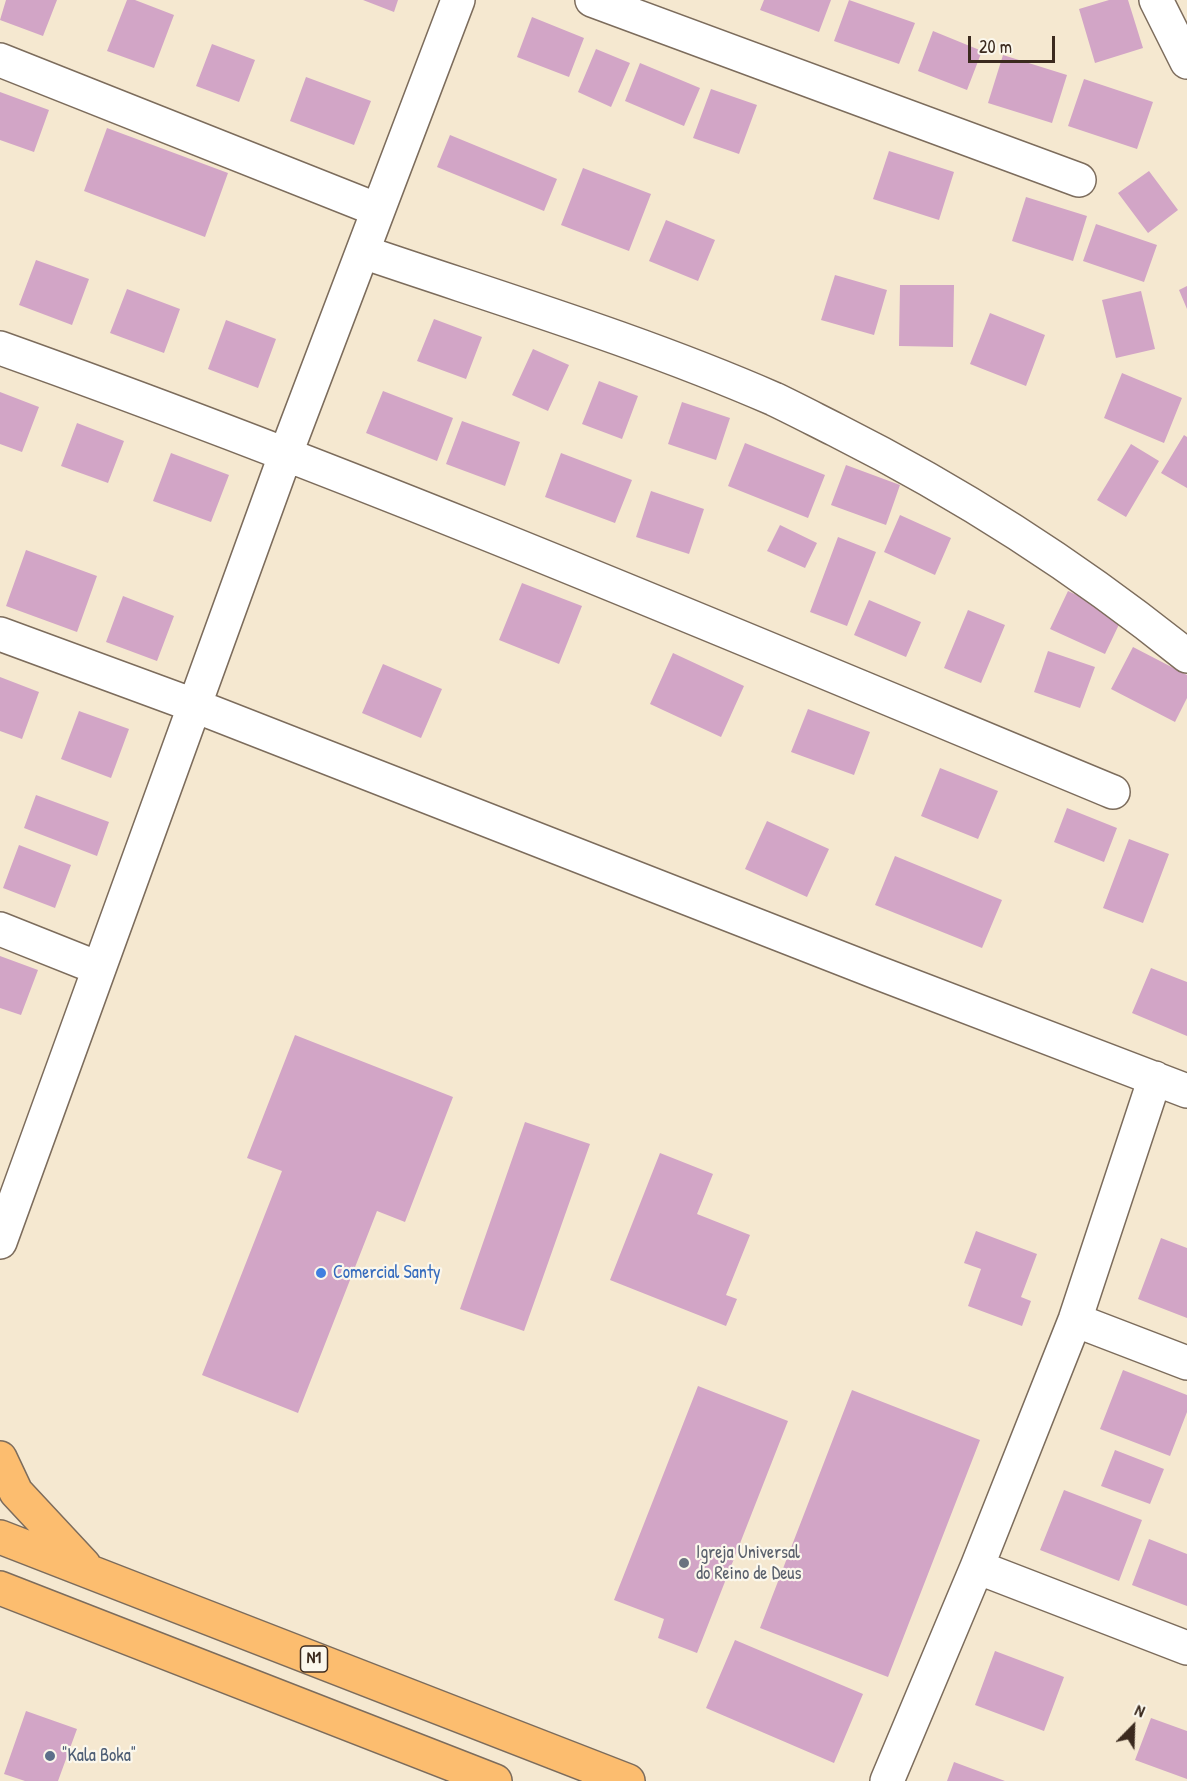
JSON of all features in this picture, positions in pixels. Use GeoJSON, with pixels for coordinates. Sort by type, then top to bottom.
{"type":"FeatureCollection","features":[{"type":"Feature","properties":{"kind":"main road"},"geometry":{"type":"LineString","coordinates":[[0,1458],[16,1492],[89,1571]]}},
{"type":"Feature","properties":{"kind":"main road","name":"N1"},"geometry":{"type":"LineString","coordinates":[[0,1536],[628,1781]]}},
{"type":"Feature","properties":{"kind":"main road"},"geometry":{"type":"LineString","coordinates":[[0,1588],[495,1781]]}},
{"type":"Feature","properties":{"kind":"street"},"geometry":{"type":"LineString","coordinates":[[3,1224],[286,453],[458,0]]}},
{"type":"Feature","properties":{"kind":"street"},"geometry":{"type":"LineString","coordinates":[[592,0],[1079,180]]}},
{"type":"Feature","properties":{"kind":"street"},"geometry":{"type":"LineString","coordinates":[[1156,0],[1187,62]]}},
{"type":"Feature","properties":{"kind":"street"},"geometry":{"type":"LineString","coordinates":[[0,60],[378,210]]}},
{"type":"Feature","properties":{"kind":"street"},"geometry":{"type":"LineString","coordinates":[[363,252],[639,345],[774,399],[902,463],[1018,532],[1132,612],[1187,656]]}},
{"type":"Feature","properties":{"kind":"street"},"geometry":{"type":"LineString","coordinates":[[0,348],[286,453],[1113,792]]}},
{"type":"Feature","properties":{"kind":"street"},"geometry":{"type":"LineString","coordinates":[[0,634],[193,705],[1187,1091]]}},
{"type":"Feature","properties":{"kind":"street"},"geometry":{"type":"LineString","coordinates":[[0,929],[98,968]]}},
{"type":"Feature","properties":{"kind":"street"},"geometry":{"type":"LineString","coordinates":[[887,1781],[977,1567],[1075,1320],[1155,1078]]}},
{"type":"Feature","properties":{"kind":"street"},"geometry":{"type":"LineString","coordinates":[[1075,1320],[1187,1363]]}},
{"type":"Feature","properties":{"kind":"street"},"geometry":{"type":"LineString","coordinates":[[977,1567],[1187,1648]]}},
{"type":"Feature","properties":{"kind":"building"},"geometry":{"type":"Polygon","coordinates":[[[6,0],[57,0],[43,36],[0,20],[6,0]]]}},
{"type":"Feature","properties":{"kind":"building"},"geometry":{"type":"Polygon","coordinates":[[[127,0],[135,0],[174,15],[154,68],[107,51],[127,0]]]}},
{"type":"Feature","properties":{"kind":"building"},"geometry":{"type":"Polygon","coordinates":[[[363,0],[398,0],[394,12],[363,0]]]}},
{"type":"Feature","properties":{"kind":"building"},"geometry":{"type":"Polygon","coordinates":[[[764,0],[831,0],[819,32],[760,10],[764,0]]]}},
{"type":"Feature","properties":{"kind":"building"},"geometry":{"type":"Polygon","coordinates":[[[849,0],[915,23],[899,64],[834,41],[849,0]]]}},
{"type":"Feature","properties":{"kind":"building"},"geometry":{"type":"Polygon","coordinates":[[[1109,0],[1128,0],[1143,48],[1095,63],[1079,9],[1109,0]]]}},
{"type":"Feature","properties":{"kind":"building"},"geometry":{"type":"Polygon","coordinates":[[[532,17],[584,38],[569,77],[517,57],[532,17]]]}},
{"type":"Feature","properties":{"kind":"building"},"geometry":{"type":"Polygon","coordinates":[[[933,31],[982,51],[967,90],[918,71],[933,31]]]}},
{"type":"Feature","properties":{"kind":"building"},"geometry":{"type":"Polygon","coordinates":[[[212,44],[255,60],[239,102],[196,86],[212,44]]]}},
{"type":"Feature","properties":{"kind":"building"},"geometry":{"type":"Polygon","coordinates":[[[596,49],[630,63],[611,107],[578,92],[596,49]]]}},
{"type":"Feature","properties":{"kind":"building"},"geometry":{"type":"Polygon","coordinates":[[[1003,55],[1067,75],[1052,123],[988,103],[1003,55]]]}},
{"type":"Feature","properties":{"kind":"building"},"geometry":{"type":"Polygon","coordinates":[[[640,63],[700,88],[684,126],[625,101],[640,63]]]}},
{"type":"Feature","properties":{"kind":"building"},"geometry":{"type":"Polygon","coordinates":[[[306,77],[371,101],[354,145],[290,121],[306,77]]]}},
{"type":"Feature","properties":{"kind":"building"},"geometry":{"type":"Polygon","coordinates":[[[1084,79],[1153,102],[1137,149],[1068,126],[1084,79]]]}},
{"type":"Feature","properties":{"kind":"building"},"geometry":{"type":"Polygon","coordinates":[[[711,89],[757,105],[739,154],[693,138],[711,89]]]}},
{"type":"Feature","properties":{"kind":"building"},"geometry":{"type":"Polygon","coordinates":[[[0,92],[49,110],[34,152],[0,140],[0,92]]]}},
{"type":"Feature","properties":{"kind":"building"},"geometry":{"type":"Polygon","coordinates":[[[107,128],[228,173],[205,237],[84,191],[107,128]]]}},
{"type":"Feature","properties":{"kind":"building"},"geometry":{"type":"Polygon","coordinates":[[[450,135],[557,179],[544,211],[437,167],[450,135]]]}},
{"type":"Feature","properties":{"kind":"building"},"geometry":{"type":"Polygon","coordinates":[[[889,151],[954,172],[939,220],[873,199],[889,151]]]}},
{"type":"Feature","properties":{"kind":"building"},"geometry":{"type":"Polygon","coordinates":[[[583,168],[651,194],[629,251],[561,225],[583,168]]]}},
{"type":"Feature","properties":{"kind":"building"},"geometry":{"type":"Polygon","coordinates":[[[1149,171],[1178,210],[1148,233],[1118,193],[1149,171]]]}},
{"type":"Feature","properties":{"kind":"building"},"geometry":{"type":"Polygon","coordinates":[[[1026,197],[1087,216],[1073,261],[1012,241],[1026,197]]]}},
{"type":"Feature","properties":{"kind":"building"},"geometry":{"type":"Polygon","coordinates":[[[666,220],[715,240],[698,281],[649,261],[666,220]]]}},
{"type":"Feature","properties":{"kind":"building"},"geometry":{"type":"Polygon","coordinates":[[[1096,224],[1157,245],[1144,282],[1083,261],[1096,224]]]}},
{"type":"Feature","properties":{"kind":"building"},"geometry":{"type":"Polygon","coordinates":[[[36,260],[89,279],[72,325],[19,305],[36,260]]]}},
{"type":"Feature","properties":{"kind":"building"},"geometry":{"type":"Polygon","coordinates":[[[835,275],[887,290],[874,335],[821,320],[835,275]]]}},
{"type":"Feature","properties":{"kind":"building"},"geometry":{"type":"Polygon","coordinates":[[[900,285],[954,285],[953,347],[899,346],[900,285]]]}},
{"type":"Feature","properties":{"kind":"building"},"geometry":{"type":"Polygon","coordinates":[[[1187,286],[1187,309],[1179,290],[1187,286]]]}},
{"type":"Feature","properties":{"kind":"building"},"geometry":{"type":"Polygon","coordinates":[[[127,289],[180,309],[164,353],[110,333],[127,289]]]}},
{"type":"Feature","properties":{"kind":"building"},"geometry":{"type":"Polygon","coordinates":[[[1141,291],[1155,349],[1116,358],[1102,300],[1141,291]]]}},
{"type":"Feature","properties":{"kind":"building"},"geometry":{"type":"Polygon","coordinates":[[[990,313],[1045,335],[1026,386],[970,364],[990,313]]]}},
{"type":"Feature","properties":{"kind":"building"},"geometry":{"type":"Polygon","coordinates":[[[434,319],[482,337],[466,379],[417,361],[434,319]]]}},
{"type":"Feature","properties":{"kind":"building"},"geometry":{"type":"Polygon","coordinates":[[[226,320],[276,339],[258,388],[208,369],[226,320]]]}},
{"type":"Feature","properties":{"kind":"building"},"geometry":{"type":"Polygon","coordinates":[[[533,349],[569,365],[548,411],[512,395],[533,349]]]}},
{"type":"Feature","properties":{"kind":"building"},"geometry":{"type":"Polygon","coordinates":[[[1122,373],[1182,398],[1164,443],[1104,418],[1122,373]]]}},
{"type":"Feature","properties":{"kind":"building"},"geometry":{"type":"Polygon","coordinates":[[[599,381],[638,396],[622,439],[582,424],[599,381]]]}},
{"type":"Feature","properties":{"kind":"building"},"geometry":{"type":"Polygon","coordinates":[[[383,391],[453,418],[437,461],[366,433],[383,391]]]}},
{"type":"Feature","properties":{"kind":"building"},"geometry":{"type":"Polygon","coordinates":[[[0,392],[39,407],[22,452],[0,444],[0,392]]]}},
{"type":"Feature","properties":{"kind":"building"},"geometry":{"type":"Polygon","coordinates":[[[682,402],[730,418],[716,460],[668,444],[682,402]]]}},
{"type":"Feature","properties":{"kind":"building"},"geometry":{"type":"Polygon","coordinates":[[[462,421],[520,442],[505,486],[446,464],[462,421]]]}},
{"type":"Feature","properties":{"kind":"building"},"geometry":{"type":"Polygon","coordinates":[[[77,423],[124,441],[108,483],[61,466],[77,423]]]}},
{"type":"Feature","properties":{"kind":"building"},"geometry":{"type":"Polygon","coordinates":[[[1184,435],[1187,437],[1187,488],[1161,473],[1184,435]]]}},
{"type":"Feature","properties":{"kind":"building"},"geometry":{"type":"Polygon","coordinates":[[[745,443],[825,475],[808,518],[728,486],[745,443]]]}},
{"type":"Feature","properties":{"kind":"building"},"geometry":{"type":"Polygon","coordinates":[[[1131,444],[1159,461],[1126,517],[1097,500],[1131,444]]]}},
{"type":"Feature","properties":{"kind":"building"},"geometry":{"type":"Polygon","coordinates":[[[171,453],[229,475],[211,522],[153,501],[171,453]]]}},
{"type":"Feature","properties":{"kind":"building"},"geometry":{"type":"Polygon","coordinates":[[[561,453],[632,480],[615,523],[545,497],[561,453]]]}},
{"type":"Feature","properties":{"kind":"building"},"geometry":{"type":"Polygon","coordinates":[[[846,465],[900,485],[886,525],[831,505],[846,465]]]}},
{"type":"Feature","properties":{"kind":"building"},"geometry":{"type":"Polygon","coordinates":[[[651,491],[704,509],[689,554],[636,537],[651,491]]]}},
{"type":"Feature","properties":{"kind":"building"},"geometry":{"type":"Polygon","coordinates":[[[900,515],[951,538],[935,575],[884,552],[900,515]]]}},
{"type":"Feature","properties":{"kind":"building"},"geometry":{"type":"Polygon","coordinates":[[[780,525],[817,543],[805,568],[767,551],[780,525]]]}},
{"type":"Feature","properties":{"kind":"building"},"geometry":{"type":"Polygon","coordinates":[[[838,537],[876,552],[847,626],[810,612],[838,537]]]}},
{"type":"Feature","properties":{"kind":"building"},"geometry":{"type":"Polygon","coordinates":[[[26,550],[97,576],[77,632],[6,606],[26,550]]]}},
{"type":"Feature","properties":{"kind":"building"},"geometry":{"type":"Polygon","coordinates":[[[522,583],[582,606],[559,664],[499,640],[522,583]]]}},
{"type":"Feature","properties":{"kind":"building"},"geometry":{"type":"Polygon","coordinates":[[[1068,591],[1123,616],[1105,654],[1050,629],[1068,591]]]}},
{"type":"Feature","properties":{"kind":"building"},"geometry":{"type":"Polygon","coordinates":[[[123,596],[174,616],[157,661],[106,642],[123,596]]]}},
{"type":"Feature","properties":{"kind":"building"},"geometry":{"type":"Polygon","coordinates":[[[869,600],[921,622],[906,657],[854,635],[869,600]]]}},
{"type":"Feature","properties":{"kind":"building"},"geometry":{"type":"Polygon","coordinates":[[[968,610],[1005,625],[981,683],[944,668],[968,610]]]}},
{"type":"Feature","properties":{"kind":"building"},"geometry":{"type":"Polygon","coordinates":[[[1133,647],[1187,675],[1187,698],[1175,722],[1111,689],[1133,647]]]}},
{"type":"Feature","properties":{"kind":"building"},"geometry":{"type":"Polygon","coordinates":[[[1048,651],[1095,667],[1080,708],[1034,692],[1048,651]]]}},
{"type":"Feature","properties":{"kind":"building"},"geometry":{"type":"Polygon","coordinates":[[[673,653],[744,686],[721,737],[650,704],[673,653]]]}},
{"type":"Feature","properties":{"kind":"building"},"geometry":{"type":"Polygon","coordinates":[[[383,664],[442,689],[421,738],[362,713],[383,664]]]}},
{"type":"Feature","properties":{"kind":"building"},"geometry":{"type":"Polygon","coordinates":[[[0,677],[39,692],[22,739],[0,731],[0,677]]]}},
{"type":"Feature","properties":{"kind":"building"},"geometry":{"type":"Polygon","coordinates":[[[808,709],[870,732],[854,775],[791,752],[808,709]]]}},
{"type":"Feature","properties":{"kind":"building"},"geometry":{"type":"Polygon","coordinates":[[[79,711],[129,729],[111,778],[61,759],[79,711]]]}},
{"type":"Feature","properties":{"kind":"building"},"geometry":{"type":"Polygon","coordinates":[[[940,768],[998,791],[978,839],[921,816],[940,768]]]}},
{"type":"Feature","properties":{"kind":"building"},"geometry":{"type":"Polygon","coordinates":[[[36,795],[109,822],[97,856],[24,828],[36,795]]]}},
{"type":"Feature","properties":{"kind":"building"},"geometry":{"type":"Polygon","coordinates":[[[1067,808],[1117,828],[1104,862],[1054,842],[1067,808]]]}},
{"type":"Feature","properties":{"kind":"building"},"geometry":{"type":"Polygon","coordinates":[[[767,821],[829,849],[807,897],[745,869],[767,821]]]}},
{"type":"Feature","properties":{"kind":"building"},"geometry":{"type":"Polygon","coordinates":[[[1129,839],[1169,854],[1143,923],[1103,908],[1129,839]]]}},
{"type":"Feature","properties":{"kind":"building"},"geometry":{"type":"Polygon","coordinates":[[[19,845],[71,865],[55,908],[3,888],[19,845]]]}},
{"type":"Feature","properties":{"kind":"building"},"geometry":{"type":"Polygon","coordinates":[[[895,856],[1002,900],[982,948],[875,905],[895,856]]]}},
{"type":"Feature","properties":{"kind":"building"},"geometry":{"type":"Polygon","coordinates":[[[0,956],[38,970],[21,1015],[0,1008],[0,956]]]}},
{"type":"Feature","properties":{"kind":"building"},"geometry":{"type":"Polygon","coordinates":[[[1151,968],[1187,982],[1187,1036],[1132,1013],[1151,968]]]}},
{"type":"Feature","properties":{"kind":"building"},"geometry":{"type":"Polygon","coordinates":[[[295,1035],[453,1097],[405,1222],[377,1211],[298,1413],[202,1375],[282,1171],[247,1158],[295,1035]]]}},
{"type":"Feature","properties":{"kind":"building"},"geometry":{"type":"Polygon","coordinates":[[[525,1122],[590,1144],[524,1331],[460,1309],[525,1122]]]}},
{"type":"Feature","properties":{"kind":"building"},"geometry":{"type":"Polygon","coordinates":[[[660,1153],[713,1174],[697,1214],[750,1235],[726,1295],[737,1299],[726,1326],[610,1280],[660,1153]]]}},
{"type":"Feature","properties":{"kind":"building"},"geometry":{"type":"Polygon","coordinates":[[[976,1231],[1037,1254],[1021,1297],[1031,1301],[1022,1326],[968,1306],[981,1269],[964,1263],[976,1231]]]}},
{"type":"Feature","properties":{"kind":"building"},"geometry":{"type":"Polygon","coordinates":[[[1161,1238],[1187,1248],[1187,1318],[1138,1299],[1161,1238]]]}},
{"type":"Feature","properties":{"kind":"building"},"geometry":{"type":"Polygon","coordinates":[[[1123,1370],[1187,1395],[1187,1412],[1170,1456],[1100,1429],[1123,1370]]]}},
{"type":"Feature","properties":{"kind":"building"},"geometry":{"type":"Polygon","coordinates":[[[698,1386],[788,1421],[697,1653],[658,1638],[664,1619],[614,1600],[698,1386]]]}},
{"type":"Feature","properties":{"kind":"building"},"geometry":{"type":"Polygon","coordinates":[[[852,1390],[980,1440],[888,1677],[760,1628],[852,1390]]]}},
{"type":"Feature","properties":{"kind":"building"},"geometry":{"type":"Polygon","coordinates":[[[1115,1450],[1164,1469],[1150,1504],[1101,1486],[1115,1450]]]}},
{"type":"Feature","properties":{"kind":"building"},"geometry":{"type":"Polygon","coordinates":[[[1064,1490],[1142,1520],[1119,1581],[1040,1550],[1064,1490]]]}},
{"type":"Feature","properties":{"kind":"building"},"geometry":{"type":"Polygon","coordinates":[[[1149,1539],[1187,1554],[1187,1606],[1132,1585],[1149,1539]]]}},
{"type":"Feature","properties":{"kind":"building"},"geometry":{"type":"Polygon","coordinates":[[[735,1640],[863,1694],[834,1763],[706,1708],[735,1640]]]}},
{"type":"Feature","properties":{"kind":"building"},"geometry":{"type":"Polygon","coordinates":[[[995,1651],[1064,1677],[1044,1731],[975,1705],[995,1651]]]}},
{"type":"Feature","properties":{"kind":"building"},"geometry":{"type":"Polygon","coordinates":[[[26,1711],[77,1729],[58,1781],[25,1781],[4,1774],[26,1711]]]}},
{"type":"Feature","properties":{"kind":"building"},"geometry":{"type":"Polygon","coordinates":[[[1151,1718],[1187,1731],[1187,1779],[1135,1760],[1151,1718]]]}},
{"type":"Feature","properties":{"kind":"building"},"geometry":{"type":"Polygon","coordinates":[[[954,1762],[1005,1781],[947,1781],[954,1762]]]}},
{"type":"Feature","properties":{"kind":"place","name":"Comercial Santy"},"geometry":{"type":"Point","coordinates":[321,1273]}},
{"type":"Feature","properties":{"kind":"place","name":"Igreja Universal do Reino de Deus"},"geometry":{"type":"Point","coordinates":[684,1563]}},
{"type":"Feature","properties":{"kind":"place","name":"\"Kala Boka\""},"geometry":{"type":"Point","coordinates":[50,1756]}}]}
